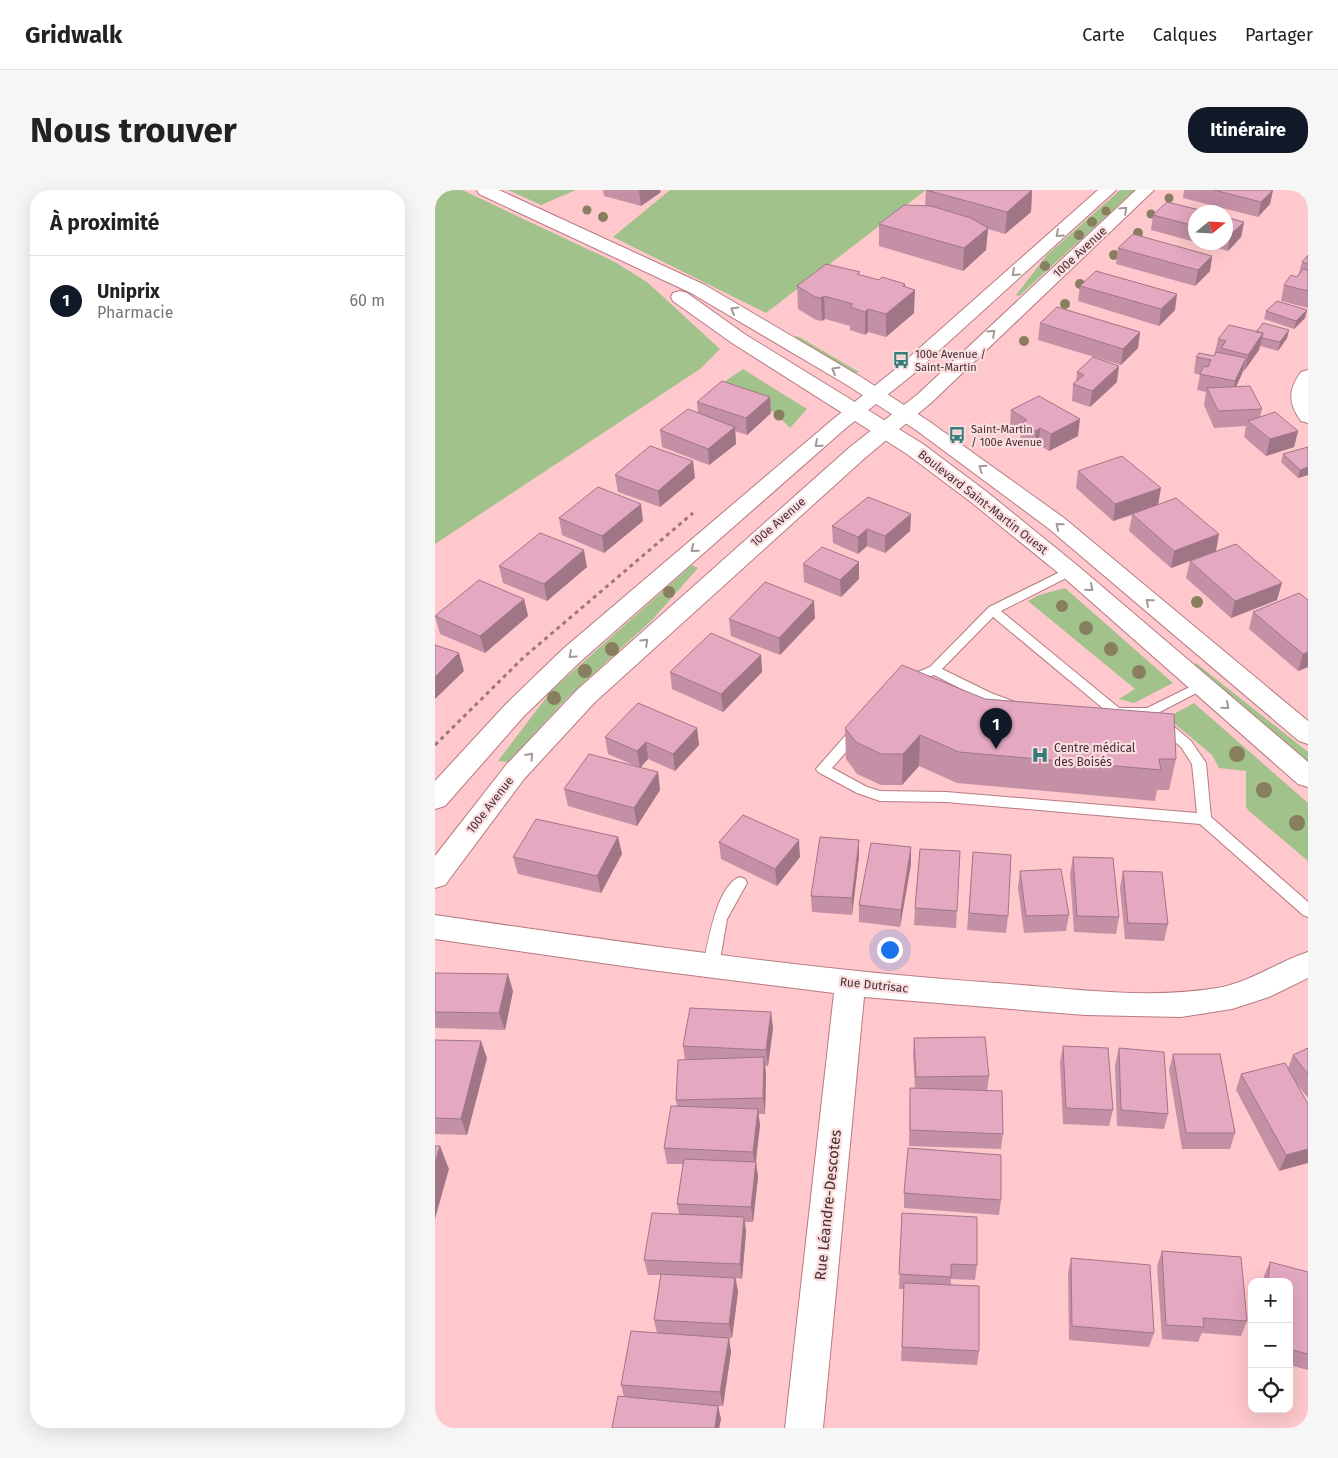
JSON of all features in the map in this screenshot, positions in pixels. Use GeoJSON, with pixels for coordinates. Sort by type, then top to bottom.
{"type":"FeatureCollection","features":[{"type":"Feature","properties":{"kind":"street","name":"Boulevard Saint-Martin Ouest"},"geometry":{"type":"LineString","coordinates":[[485,190],[634,261],[698,289],[906,414],[950,444],[1056,523],[1308,735]]}},
{"type":"Feature","properties":{"kind":"street"},"geometry":{"type":"LineString","coordinates":[[435,799],[478,749],[555,671],[625,608],[876,395],[1108,190]]}},
{"type":"Feature","properties":{"kind":"street","name":"100e Avenue"},"geometry":{"type":"LineString","coordinates":[[435,877],[510,779],[586,696],[730,564],[906,414],[1146,190]]}},
{"type":"Feature","properties":{"kind":"street","name":"Boulevard Saint-Martin Ouest"},"geometry":{"type":"LineString","coordinates":[[634,261],[722,327],[915,449],[979,497],[1070,571],[1308,777]]}},
{"type":"Feature","properties":{"kind":"street"},"geometry":{"type":"LineString","coordinates":[[1308,376],[1300,389],[1299,397],[1301,408],[1308,418]]}},
{"type":"Feature","properties":{"kind":"street","name":"Rue Dutrisac"},"geometry":{"type":"LineString","coordinates":[[435,927],[711,966],[850,983],[969,994],[1133,1003],[1192,1003],[1243,995],[1308,964]]}},
{"type":"Feature","properties":{"kind":"street","name":"Rue Léandre-Descotes"},"geometry":{"type":"LineString","coordinates":[[804,1428],[850,983]]}},
{"type":"Feature","properties":{"kind":"lane"},"geometry":{"type":"LineString","coordinates":[[893,691],[899,684],[934,670],[993,610],[1070,571]]}},
{"type":"Feature","properties":{"kind":"lane"},"geometry":{"type":"LineString","coordinates":[[993,610],[1115,712]]}},
{"type":"Feature","properties":{"kind":"lane"},"geometry":{"type":"LineString","coordinates":[[934,670],[1001,703],[1028,708]]}},
{"type":"Feature","properties":{"kind":"lane"},"geometry":{"type":"LineString","coordinates":[[1096,711],[1149,712],[1202,685]]}},
{"type":"Feature","properties":{"kind":"lane"},"geometry":{"type":"LineString","coordinates":[[1149,712],[1186,744],[1199,763],[1204,819]]}},
{"type":"Feature","properties":{"kind":"lane"},"geometry":{"type":"LineString","coordinates":[[867,720],[823,769],[862,790],[880,796],[946,797],[1204,819],[1308,911]]}},
{"type":"Feature","properties":{"kind":"lane"},"geometry":{"type":"LineString","coordinates":[[711,966],[720,919],[725,906],[740,883]]}},
{"type":"Feature","properties":{"kind":"path"},"geometry":{"type":"LineString","coordinates":[[435,745],[513,666],[683,522]]}},
{"type":"Feature","properties":{"kind":"green space"},"geometry":{"type":"Polygon","coordinates":[[[435,190],[462,190],[615,262],[647,282],[720,349],[700,369],[435,544],[435,190]]]}},
{"type":"Feature","properties":{"kind":"green space"},"geometry":{"type":"Polygon","coordinates":[[[508,190],[576,190],[541,205],[508,190]]]}},
{"type":"Feature","properties":{"kind":"green space"},"geometry":{"type":"Polygon","coordinates":[[[670,190],[926,190],[766,313],[613,237],[670,190]]]}},
{"type":"Feature","properties":{"kind":"green space"},"geometry":{"type":"Polygon","coordinates":[[[1120,190],[1135,190],[1019,296],[1016,295],[1047,255],[1120,190]]]}},
{"type":"Feature","properties":{"kind":"green space"},"geometry":{"type":"Polygon","coordinates":[[[796,336],[859,372],[854,374],[793,338],[796,336]]]}},
{"type":"Feature","properties":{"kind":"green space"},"geometry":{"type":"Polygon","coordinates":[[[743,369],[807,409],[790,428],[774,412],[710,392],[743,369]]]}},
{"type":"Feature","properties":{"kind":"green space"},"geometry":{"type":"Polygon","coordinates":[[[692,565],[698,568],[653,619],[569,696],[508,762],[498,761],[552,690],[692,565]]]}},
{"type":"Feature","properties":{"kind":"green space"},"geometry":{"type":"Polygon","coordinates":[[[1065,588],[1173,683],[1134,703],[1119,699],[1135,689],[1028,601],[1039,595],[1065,588]]]}},
{"type":"Feature","properties":{"kind":"green space"},"geometry":{"type":"Polygon","coordinates":[[[1196,663],[1308,752],[1308,767],[1191,666],[1196,663]]]}},
{"type":"Feature","properties":{"kind":"green space"},"geometry":{"type":"Polygon","coordinates":[[[1194,703],[1308,803],[1308,861],[1246,807],[1246,771],[1219,768],[1212,755],[1174,723],[1174,714],[1194,703]]]}},
{"type":"Feature","properties":{"kind":"building"},"geometry":{"type":"Polygon","coordinates":[[[926,190],[1032,190],[1007,212],[926,190]]]}},
{"type":"Feature","properties":{"kind":"building"},"geometry":{"type":"Polygon","coordinates":[[[1214,190],[1273,190],[1261,202],[1214,190]]]}},
{"type":"Feature","properties":{"kind":"building"},"geometry":{"type":"Polygon","coordinates":[[[1167,202],[1188,207],[1188,224],[1153,215],[1167,202]]]}},
{"type":"Feature","properties":{"kind":"building"},"geometry":{"type":"Polygon","coordinates":[[[904,205],[931,206],[971,218],[988,228],[964,248],[879,224],[904,205]]]}},
{"type":"Feature","properties":{"kind":"building"},"geometry":{"type":"Polygon","coordinates":[[[1233,219],[1244,222],[1233,232],[1233,219]]]}},
{"type":"Feature","properties":{"kind":"building"},"geometry":{"type":"Polygon","coordinates":[[[1133,234],[1212,256],[1198,270],[1118,248],[1133,234]]]}},
{"type":"Feature","properties":{"kind":"building"},"geometry":{"type":"Polygon","coordinates":[[[1308,255],[1308,264],[1302,262],[1308,255]]]}},
{"type":"Feature","properties":{"kind":"building"},"geometry":{"type":"Polygon","coordinates":[[[826,264],[860,272],[857,274],[879,280],[882,277],[905,284],[903,286],[915,290],[886,314],[868,309],[865,312],[850,307],[853,304],[824,296],[821,298],[815,297],[797,286],[826,264]]]}},
{"type":"Feature","properties":{"kind":"building"},"geometry":{"type":"Polygon","coordinates":[[[1303,269],[1308,270],[1308,291],[1284,285],[1291,275],[1297,277],[1303,269]]]}},
{"type":"Feature","properties":{"kind":"building"},"geometry":{"type":"Polygon","coordinates":[[[1096,271],[1177,294],[1161,309],[1080,286],[1096,271]]]}},
{"type":"Feature","properties":{"kind":"building"},"geometry":{"type":"Polygon","coordinates":[[[1277,301],[1307,310],[1296,321],[1266,311],[1277,301]]]}},
{"type":"Feature","properties":{"kind":"building"},"geometry":{"type":"Polygon","coordinates":[[[1057,307],[1140,332],[1123,349],[1040,323],[1057,307]]]}},
{"type":"Feature","properties":{"kind":"building"},"geometry":{"type":"Polygon","coordinates":[[[1263,323],[1289,330],[1280,342],[1262,338],[1263,333],[1256,332],[1263,323]]]}},
{"type":"Feature","properties":{"kind":"building"},"geometry":{"type":"Polygon","coordinates":[[[1229,325],[1263,333],[1248,355],[1221,348],[1226,341],[1218,339],[1229,325]]]}},
{"type":"Feature","properties":{"kind":"building"},"geometry":{"type":"Polygon","coordinates":[[[1216,352],[1246,358],[1235,381],[1200,374],[1204,366],[1208,367],[1211,360],[1196,357],[1199,353],[1214,356],[1216,352]]]}},
{"type":"Feature","properties":{"kind":"building"},"geometry":{"type":"Polygon","coordinates":[[[1093,357],[1119,366],[1092,391],[1073,384],[1084,375],[1077,372],[1093,357]]]}},
{"type":"Feature","properties":{"kind":"building"},"geometry":{"type":"Polygon","coordinates":[[[722,381],[770,397],[746,418],[697,402],[722,381]]]}},
{"type":"Feature","properties":{"kind":"building"},"geometry":{"type":"Polygon","coordinates":[[[1250,386],[1262,409],[1218,411],[1207,388],[1250,386]]]}},
{"type":"Feature","properties":{"kind":"building"},"geometry":{"type":"Polygon","coordinates":[[[1039,396],[1080,419],[1051,434],[1040,428],[1036,431],[1022,423],[1027,420],[1011,410],[1039,396]]]}},
{"type":"Feature","properties":{"kind":"building"},"geometry":{"type":"Polygon","coordinates":[[[688,409],[735,427],[708,449],[660,430],[688,409]]]}},
{"type":"Feature","properties":{"kind":"building"},"geometry":{"type":"Polygon","coordinates":[[[1275,412],[1298,431],[1270,439],[1248,421],[1275,412]]]}},
{"type":"Feature","properties":{"kind":"building"},"geometry":{"type":"Polygon","coordinates":[[[650,446],[693,461],[658,491],[615,475],[650,446]]]}},
{"type":"Feature","properties":{"kind":"building"},"geometry":{"type":"Polygon","coordinates":[[[1308,447],[1308,467],[1300,470],[1283,454],[1308,447]]]}},
{"type":"Feature","properties":{"kind":"building"},"geometry":{"type":"Polygon","coordinates":[[[1122,456],[1161,488],[1115,504],[1078,471],[1122,456]]]}},
{"type":"Feature","properties":{"kind":"building"},"geometry":{"type":"Polygon","coordinates":[[[598,487],[641,504],[602,536],[559,518],[598,487]]]}},
{"type":"Feature","properties":{"kind":"building"},"geometry":{"type":"Polygon","coordinates":[[[868,497],[911,514],[885,536],[867,529],[858,537],[832,526],[868,497]]]}},
{"type":"Feature","properties":{"kind":"building"},"geometry":{"type":"Polygon","coordinates":[[[1176,498],[1219,534],[1174,551],[1132,514],[1176,498]]]}},
{"type":"Feature","properties":{"kind":"building"},"geometry":{"type":"Polygon","coordinates":[[[540,533],[584,550],[544,584],[499,566],[540,533]]]}},
{"type":"Feature","properties":{"kind":"building"},"geometry":{"type":"Polygon","coordinates":[[[1236,544],[1282,583],[1235,601],[1190,561],[1236,544]]]}},
{"type":"Feature","properties":{"kind":"building"},"geometry":{"type":"Polygon","coordinates":[[[822,547],[859,562],[840,580],[803,564],[822,547]]]}},
{"type":"Feature","properties":{"kind":"building"},"geometry":{"type":"Polygon","coordinates":[[[479,580],[524,599],[480,636],[435,616],[479,580]]]}},
{"type":"Feature","properties":{"kind":"building"},"geometry":{"type":"Polygon","coordinates":[[[765,582],[814,601],[779,638],[729,619],[765,582]]]}},
{"type":"Feature","properties":{"kind":"building"},"geometry":{"type":"Polygon","coordinates":[[[1299,593],[1308,600],[1308,652],[1303,654],[1253,612],[1299,593]]]}},
{"type":"Feature","properties":{"kind":"building"},"geometry":{"type":"Polygon","coordinates":[[[711,633],[761,655],[721,694],[670,672],[711,633]]]}},
{"type":"Feature","properties":{"kind":"building"},"geometry":{"type":"Polygon","coordinates":[[[435,645],[459,653],[435,677],[435,645]]]}},
{"type":"Feature","properties":{"kind":"building"},"geometry":{"type":"Polygon","coordinates":[[[902,665],[985,699],[1174,714],[1176,759],[1159,759],[1161,770],[959,752],[920,735],[903,754],[881,754],[856,742],[845,728],[902,665]]]}},
{"type":"Feature","properties":{"kind":"building"},"geometry":{"type":"Polygon","coordinates":[[[638,703],[697,728],[673,754],[646,742],[637,751],[605,737],[638,703]]]}},
{"type":"Feature","properties":{"kind":"building"},"geometry":{"type":"Polygon","coordinates":[[[589,754],[658,772],[634,808],[564,789],[589,754]]]}},
{"type":"Feature","properties":{"kind":"building"},"geometry":{"type":"Polygon","coordinates":[[[743,815],[799,840],[775,869],[719,842],[743,815]]]}},
{"type":"Feature","properties":{"kind":"building"},"geometry":{"type":"Polygon","coordinates":[[[536,819],[618,837],[597,876],[513,857],[536,819]]]}},
{"type":"Feature","properties":{"kind":"building"},"geometry":{"type":"Polygon","coordinates":[[[820,837],[859,840],[852,898],[811,896],[820,837]]]}},
{"type":"Feature","properties":{"kind":"building"},"geometry":{"type":"Polygon","coordinates":[[[871,843],[911,847],[901,910],[859,905],[871,843]]]}},
{"type":"Feature","properties":{"kind":"building"},"geometry":{"type":"Polygon","coordinates":[[[920,849],[960,851],[957,911],[915,908],[920,849]]]}},
{"type":"Feature","properties":{"kind":"building"},"geometry":{"type":"Polygon","coordinates":[[[973,852],[1011,855],[1008,916],[969,913],[973,852]]]}},
{"type":"Feature","properties":{"kind":"building"},"geometry":{"type":"Polygon","coordinates":[[[1073,857],[1113,858],[1119,917],[1077,916],[1073,857]]]}},
{"type":"Feature","properties":{"kind":"building"},"geometry":{"type":"Polygon","coordinates":[[[1061,869],[1069,915],[1026,916],[1020,871],[1061,869]]]}},
{"type":"Feature","properties":{"kind":"building"},"geometry":{"type":"Polygon","coordinates":[[[1123,871],[1162,872],[1168,924],[1128,923],[1123,871]]]}},
{"type":"Feature","properties":{"kind":"building"},"geometry":{"type":"Polygon","coordinates":[[[435,973],[508,974],[499,1013],[435,1012],[435,973]]]}},
{"type":"Feature","properties":{"kind":"building"},"geometry":{"type":"Polygon","coordinates":[[[690,1008],[771,1012],[766,1050],[683,1046],[690,1008]]]}},
{"type":"Feature","properties":{"kind":"building"},"geometry":{"type":"Polygon","coordinates":[[[985,1037],[989,1076],[916,1077],[914,1038],[985,1037]]]}},
{"type":"Feature","properties":{"kind":"building"},"geometry":{"type":"Polygon","coordinates":[[[435,1040],[481,1041],[461,1119],[435,1118],[435,1040]]]}},
{"type":"Feature","properties":{"kind":"building"},"geometry":{"type":"Polygon","coordinates":[[[1063,1046],[1108,1048],[1113,1110],[1066,1108],[1063,1046]]]}},
{"type":"Feature","properties":{"kind":"building"},"geometry":{"type":"Polygon","coordinates":[[[1119,1048],[1164,1052],[1168,1114],[1121,1110],[1119,1048]]]}},
{"type":"Feature","properties":{"kind":"building"},"geometry":{"type":"Polygon","coordinates":[[[1308,1048],[1308,1074],[1293,1055],[1308,1048]]]}},
{"type":"Feature","properties":{"kind":"building"},"geometry":{"type":"Polygon","coordinates":[[[1173,1054],[1220,1054],[1235,1133],[1186,1133],[1173,1054]]]}},
{"type":"Feature","properties":{"kind":"building"},"geometry":{"type":"Polygon","coordinates":[[[764,1057],[763,1098],[676,1100],[678,1060],[764,1057]]]}},
{"type":"Feature","properties":{"kind":"building"},"geometry":{"type":"Polygon","coordinates":[[[1285,1063],[1308,1104],[1308,1149],[1286,1155],[1241,1074],[1285,1063]]]}},
{"type":"Feature","properties":{"kind":"building"},"geometry":{"type":"Polygon","coordinates":[[[910,1088],[1002,1091],[1003,1134],[910,1130],[910,1088]]]}},
{"type":"Feature","properties":{"kind":"building"},"geometry":{"type":"Polygon","coordinates":[[[671,1106],[758,1109],[753,1152],[664,1148],[671,1106]]]}},
{"type":"Feature","properties":{"kind":"building"},"geometry":{"type":"Polygon","coordinates":[[[435,1146],[440,1146],[435,1163],[435,1146]]]}},
{"type":"Feature","properties":{"kind":"building"},"geometry":{"type":"Polygon","coordinates":[[[908,1148],[1001,1155],[1001,1200],[904,1193],[908,1148]]]}},
{"type":"Feature","properties":{"kind":"building"},"geometry":{"type":"Polygon","coordinates":[[[684,1159],[756,1162],[751,1207],[677,1204],[684,1159]]]}},
{"type":"Feature","properties":{"kind":"building"},"geometry":{"type":"Polygon","coordinates":[[[652,1213],[744,1217],[740,1264],[644,1260],[652,1213]]]}},
{"type":"Feature","properties":{"kind":"building"},"geometry":{"type":"Polygon","coordinates":[[[902,1213],[977,1217],[977,1265],[951,1264],[951,1277],[899,1274],[902,1213]]]}},
{"type":"Feature","properties":{"kind":"building"},"geometry":{"type":"Polygon","coordinates":[[[1162,1251],[1241,1257],[1247,1321],[1203,1318],[1204,1327],[1166,1325],[1162,1251]]]}},
{"type":"Feature","properties":{"kind":"building"},"geometry":{"type":"Polygon","coordinates":[[[1071,1258],[1150,1265],[1154,1333],[1072,1326],[1071,1258]]]}},
{"type":"Feature","properties":{"kind":"building"},"geometry":{"type":"Polygon","coordinates":[[[1270,1262],[1308,1272],[1308,1354],[1293,1350],[1293,1278],[1268,1278],[1270,1262]]]}},
{"type":"Feature","properties":{"kind":"building"},"geometry":{"type":"Polygon","coordinates":[[[661,1274],[735,1278],[729,1324],[654,1320],[661,1274]]]}},
{"type":"Feature","properties":{"kind":"building"},"geometry":{"type":"Polygon","coordinates":[[[904,1283],[979,1286],[979,1351],[902,1347],[904,1283]]]}},
{"type":"Feature","properties":{"kind":"building"},"geometry":{"type":"Polygon","coordinates":[[[631,1331],[729,1338],[720,1392],[621,1385],[631,1331]]]}},
{"type":"Feature","properties":{"kind":"building"},"geometry":{"type":"Polygon","coordinates":[[[618,1396],[718,1406],[715,1428],[612,1428],[618,1396]]]}},
{"type":"Feature","properties":{"kind":"place","name":"100e Avenue / Saint-Martin"},"geometry":{"type":"Point","coordinates":[901,360]}},
{"type":"Feature","properties":{"kind":"place","name":"Saint-Martin / 100e Avenue"},"geometry":{"type":"Point","coordinates":[957,435]}},
{"type":"Feature","properties":{"kind":"place","name":"Uniprix"},"geometry":{"type":"Point","coordinates":[996,749]}},
{"type":"Feature","properties":{"kind":"place","name":"Centre médical des Boisés"},"geometry":{"type":"Point","coordinates":[1040,755]}}]}
